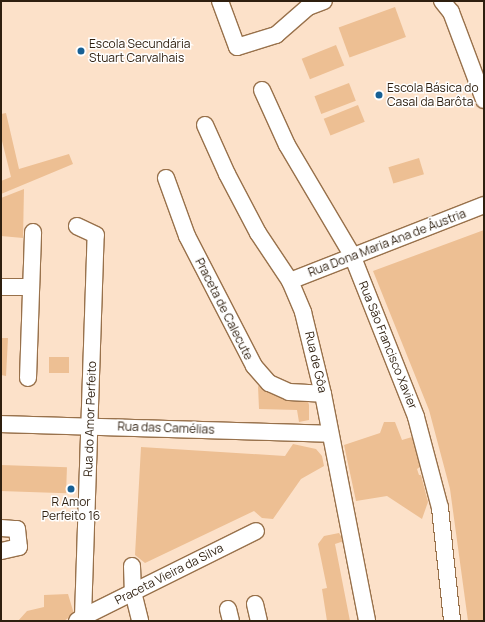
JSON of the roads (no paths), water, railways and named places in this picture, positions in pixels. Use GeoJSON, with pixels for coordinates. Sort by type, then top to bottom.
{"type":"FeatureCollection","features":[{"type":"Feature","properties":{"kind":"street"},"geometry":{"type":"LineString","coordinates":[[220,1],[237,47],[276,35],[308,7],[324,1]]}},
{"type":"Feature","properties":{"kind":"street"},"geometry":{"type":"LineString","coordinates":[[442,1],[451,12],[484,100]]}},
{"type":"Feature","properties":{"kind":"street","name":"Rua São Francisco Xavier"},"geometry":{"type":"LineString","coordinates":[[262,90],[287,145],[352,255],[416,417],[429,461],[440,508],[452,621]]}},
{"type":"Feature","properties":{"kind":"street","name":"Rua de Gôa"},"geometry":{"type":"LineString","coordinates":[[204,125],[258,233],[290,281],[303,312],[323,394],[367,621]]}},
{"type":"Feature","properties":{"kind":"street","name":"Praceta de Calecute"},"geometry":{"type":"LineString","coordinates":[[166,178],[187,236],[254,366],[269,383],[289,392],[323,394]]}},
{"type":"Feature","properties":{"kind":"street","name":"Rua Dona Maria Ana de Áustria"},"geometry":{"type":"LineString","coordinates":[[290,281],[352,255],[484,205]]}},
{"type":"Feature","properties":{"kind":"street","name":"Rua do Amor Perfeito"},"geometry":{"type":"LineString","coordinates":[[77,226],[96,235],[90,425],[80,619]]}},
{"type":"Feature","properties":{"kind":"street"},"geometry":{"type":"LineString","coordinates":[[28,378],[33,232]]}},
{"type":"Feature","properties":{"kind":"street"},"geometry":{"type":"LineString","coordinates":[[1,287],[31,287]]}},
{"type":"Feature","properties":{"kind":"street","name":"Rua das Camélias"},"geometry":{"type":"LineString","coordinates":[[1,424],[90,425],[330,434]]}},
{"type":"Feature","properties":{"kind":"street"},"geometry":{"type":"LineString","coordinates":[[1,528],[17,529],[19,547],[1,551]]}},
{"type":"Feature","properties":{"kind":"street","name":"Praceta Vieira da Silva"},"geometry":{"type":"LineString","coordinates":[[80,619],[256,530]]}},
{"type":"Feature","properties":{"kind":"street"},"geometry":{"type":"LineString","coordinates":[[132,566],[133,592],[140,621]]}},
{"type":"Feature","properties":{"kind":"street"},"geometry":{"type":"LineString","coordinates":[[255,604],[259,621]]}},
{"type":"Feature","properties":{"kind":"place","name":"Escola Secundária Stuart Carvalhais"},"geometry":{"type":"Point","coordinates":[81,51]}},
{"type":"Feature","properties":{"kind":"place","name":"Escola Básica do Casal da Barôta"},"geometry":{"type":"Point","coordinates":[379,95]}},
{"type":"Feature","properties":{"kind":"place","name":"R Amor Perfeito 16"},"geometry":{"type":"Point","coordinates":[71,489]}}]}
